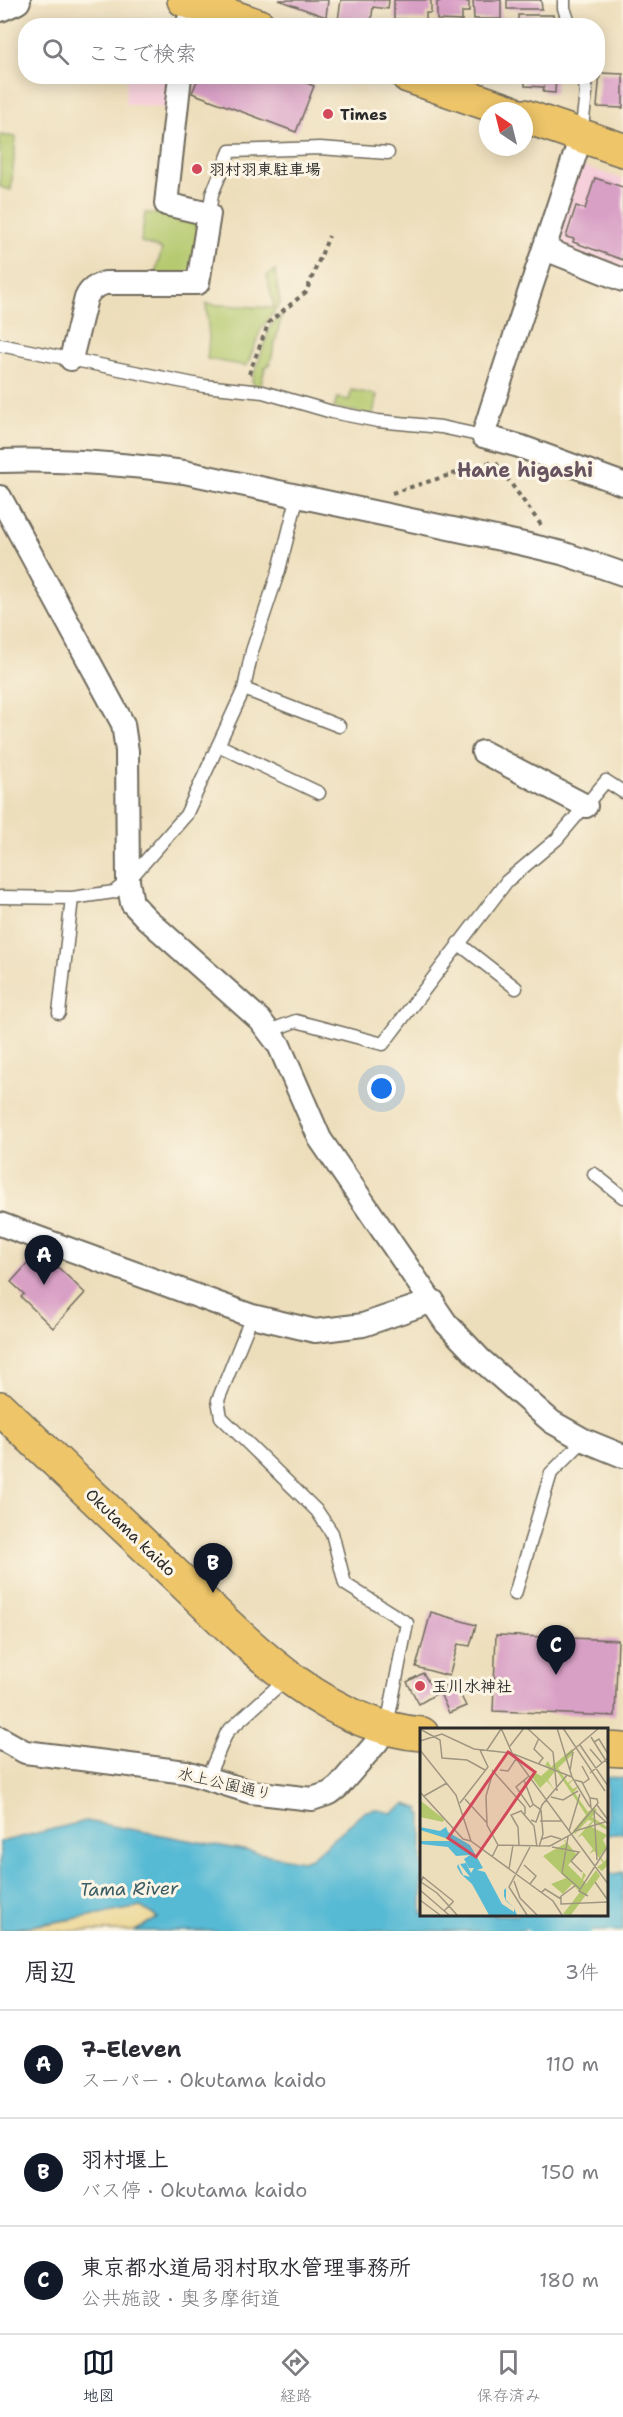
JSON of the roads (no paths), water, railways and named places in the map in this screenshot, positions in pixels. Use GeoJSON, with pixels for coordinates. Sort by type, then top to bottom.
{"type":"FeatureCollection","features":[{"type":"Feature","properties":{"kind":"main road"},"geometry":{"type":"LineString","coordinates":[[189,7],[230,18]]}},
{"type":"Feature","properties":{"kind":"main road"},"geometry":{"type":"LineString","coordinates":[[431,84],[483,102]]}},
{"type":"Feature","properties":{"kind":"main road"},"geometry":{"type":"LineString","coordinates":[[533,119],[623,150]]}},
{"type":"Feature","properties":{"kind":"main road","name":"Okutama kaido"},"geometry":{"type":"LineString","coordinates":[[0,1408],[245,1641],[288,1677],[335,1706],[386,1727],[420,1734]]}},
{"type":"Feature","properties":{"kind":"main road"},"geometry":{"type":"LineString","coordinates":[[608,1749],[623,1750]]}},
{"type":"Feature","properties":{"kind":"street"},"geometry":{"type":"LineString","coordinates":[[0,7],[16,0]]}},
{"type":"Feature","properties":{"kind":"street"},"geometry":{"type":"LineString","coordinates":[[71,359],[89,291],[105,283],[198,283],[209,214],[166,204],[179,84]]}},
{"type":"Feature","properties":{"kind":"street"},"geometry":{"type":"LineString","coordinates":[[581,136],[545,249],[501,374],[483,436],[519,446],[623,484]]}},
{"type":"Feature","properties":{"kind":"street"},"geometry":{"type":"LineString","coordinates":[[545,249],[623,280]]}},
{"type":"Feature","properties":{"kind":"street"},"geometry":{"type":"LineString","coordinates":[[0,461],[35,460],[138,466],[184,472],[543,549],[623,574]]}},
{"type":"Feature","properties":{"kind":"street"},"geometry":{"type":"LineString","coordinates":[[0,497],[123,724],[127,751],[128,881],[132,903],[260,1020],[269,1031],[279,1045],[320,1139],[446,1323],[480,1359],[552,1422],[584,1440],[623,1456]]}},
{"type":"Feature","properties":{"kind":"street"},"geometry":{"type":"LineString","coordinates":[[483,752],[586,806]]}},
{"type":"Feature","properties":{"kind":"street"},"geometry":{"type":"LineString","coordinates":[[0,1224],[252,1316],[315,1331],[363,1324],[433,1301]]}},
{"type":"Feature","properties":{"kind":"street","name":"水上公園通り"},"geometry":{"type":"LineString","coordinates":[[0,1738],[25,1752],[186,1772],[251,1792],[312,1799],[338,1787],[377,1742],[386,1727]]}},
{"type":"Feature","properties":{"kind":"lane"},"geometry":{"type":"LineString","coordinates":[[564,0],[567,18]]}},
{"type":"Feature","properties":{"kind":"lane"},"geometry":{"type":"LineString","coordinates":[[581,136],[586,106],[585,84]]}},
{"type":"Feature","properties":{"kind":"lane"},"geometry":{"type":"LineString","coordinates":[[209,214],[212,194],[230,151],[320,148],[387,153]]}},
{"type":"Feature","properties":{"kind":"lane"},"geometry":{"type":"LineString","coordinates":[[0,345],[204,386],[263,392],[332,412],[378,421],[441,427],[483,436]]}},
{"type":"Feature","properties":{"kind":"lane"},"geometry":{"type":"LineString","coordinates":[[0,897],[72,898],[114,892],[128,881],[186,815],[244,689],[252,651],[279,570],[298,495]]}},
{"type":"Feature","properties":{"kind":"lane"},"geometry":{"type":"LineString","coordinates":[[244,689],[339,726]]}},
{"type":"Feature","properties":{"kind":"lane"},"geometry":{"type":"LineString","coordinates":[[218,745],[319,793]]}},
{"type":"Feature","properties":{"kind":"lane"},"geometry":{"type":"LineString","coordinates":[[269,1031],[296,1021],[383,1044],[507,881],[557,839],[606,781],[623,792]]}},
{"type":"Feature","properties":{"kind":"lane"},"geometry":{"type":"LineString","coordinates":[[59,1012],[72,898]]}},
{"type":"Feature","properties":{"kind":"lane"},"geometry":{"type":"LineString","coordinates":[[458,943],[516,988]]}},
{"type":"Feature","properties":{"kind":"lane"},"geometry":{"type":"LineString","coordinates":[[594,1174],[623,1197]]}},
{"type":"Feature","properties":{"kind":"lane"},"geometry":{"type":"LineString","coordinates":[[252,1316],[218,1400],[220,1417],[317,1511],[332,1533],[345,1584],[407,1623],[386,1727]]}},
{"type":"Feature","properties":{"kind":"lane"},"geometry":{"type":"LineString","coordinates":[[514,1594],[551,1473],[584,1440]]}},
{"type":"Feature","properties":{"kind":"lane"},"geometry":{"type":"LineString","coordinates":[[207,1779],[227,1732],[288,1677]]}},
{"type":"Feature","properties":{"kind":"water"},"geometry":{"type":"Polygon","coordinates":[[[608,1777],[623,1778],[623,1833],[608,1835],[608,1777]]]}},
{"type":"Feature","properties":{"kind":"water"},"geometry":{"type":"Polygon","coordinates":[[[406,1804],[420,1809],[420,1916],[528,1916],[524,1931],[135,1931],[158,1918],[141,1907],[0,1931],[0,1842],[86,1821],[302,1861],[311,1858],[364,1812],[374,1809],[391,1813],[406,1804]]]}},
{"type":"Feature","properties":{"kind":"water"},"geometry":{"type":"Polygon","coordinates":[[[623,1872],[623,1931],[540,1931],[547,1916],[608,1916],[608,1874],[623,1872]]]}},
{"type":"Feature","properties":{"kind":"waterway","name":"Tama River"},"geometry":{"type":"LineString","coordinates":[[544,1916],[570,1931]]}},
{"type":"Feature","properties":{"kind":"place","name":"Times"},"geometry":{"type":"Point","coordinates":[328,114]}},
{"type":"Feature","properties":{"kind":"place","name":"羽村羽東駐車場"},"geometry":{"type":"Point","coordinates":[197,169]}},
{"type":"Feature","properties":{"kind":"place","name":"7-Eleven"},"geometry":{"type":"Point","coordinates":[44,1285]}},
{"type":"Feature","properties":{"kind":"place","name":"羽村堰上"},"geometry":{"type":"Point","coordinates":[213,1593]}},
{"type":"Feature","properties":{"kind":"place","name":"東京都水道局羽村取水管理事務所"},"geometry":{"type":"Point","coordinates":[556,1675]}},
{"type":"Feature","properties":{"kind":"place","name":"玉川水神社"},"geometry":{"type":"Point","coordinates":[420,1686]}},
{"type":"Feature","properties":{"kind":"district","name":"Hane higashi"},"geometry":{"type":"Point","coordinates":[525,470]}}]}
